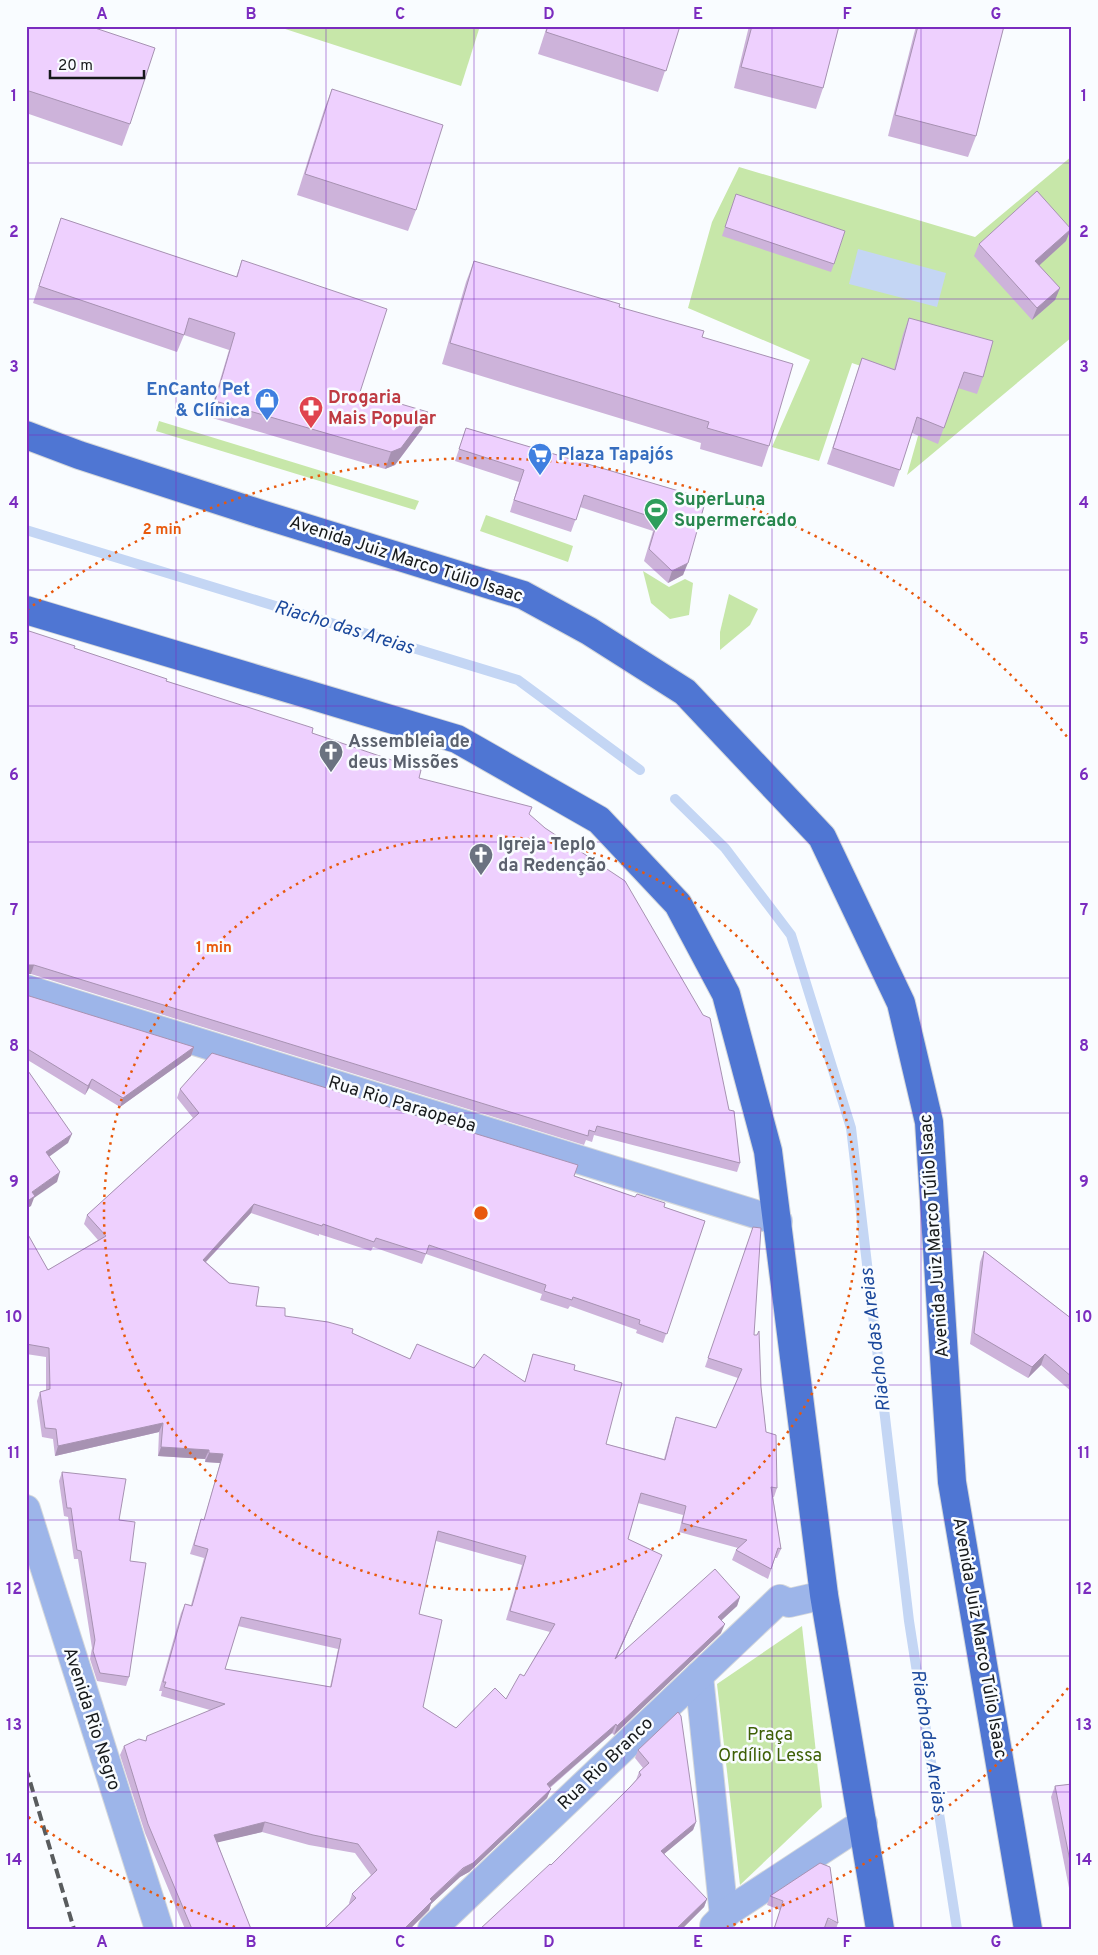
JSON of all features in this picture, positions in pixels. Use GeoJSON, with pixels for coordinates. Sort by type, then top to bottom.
{"type":"FeatureCollection","features":[{"type":"Feature","properties":{"kind":"main road","name":"Avenida Juiz Marco Túlio Isaac"},"geometry":{"type":"LineString","coordinates":[[26,435],[79,455],[252,511],[523,595],[589,631],[685,692],[822,837],[901,1003],[929,1122],[952,1482],[1028,1929]]}},
{"type":"Feature","properties":{"kind":"main road"},"geometry":{"type":"LineString","coordinates":[[26,610],[458,739],[599,820],[678,904],[726,994],[768,1151],[824,1595],[880,1929]]}},
{"type":"Feature","properties":{"kind":"street","name":"Rua Rio Paraopeba"},"geometry":{"type":"LineString","coordinates":[[26,988],[778,1222]]}},
{"type":"Feature","properties":{"kind":"street","name":"Avenida Rio Negro"},"geometry":{"type":"LineString","coordinates":[[26,1509],[159,1929]]}},
{"type":"Feature","properties":{"kind":"street","name":"Rua Rio Branco"},"geometry":{"type":"LineString","coordinates":[[432,1929],[780,1599],[789,1603],[824,1595]]}},
{"type":"Feature","properties":{"kind":"street"},"geometry":{"type":"LineString","coordinates":[[698,1676],[724,1921],[863,1823]]}},
{"type":"Feature","properties":{"kind":"green space"},"geometry":{"type":"Polygon","coordinates":[[[276,26],[480,26],[461,86],[276,26]]]}},
{"type":"Feature","properties":{"kind":"green space"},"geometry":{"type":"Polygon","coordinates":[[[1072,156],[1072,337],[907,475],[931,390],[852,363],[819,461],[772,447],[810,360],[688,308],[712,222],[739,167],[975,237],[1072,156]]]}},
{"type":"Feature","properties":{"kind":"green space"},"geometry":{"type":"Polygon","coordinates":[[[159,421],[419,501],[415,510],[156,431],[159,421]]]}},
{"type":"Feature","properties":{"kind":"green space"},"geometry":{"type":"Polygon","coordinates":[[[486,515],[573,546],[568,562],[480,531],[486,515]]]}},
{"type":"Feature","properties":{"kind":"green space"},"geometry":{"type":"Polygon","coordinates":[[[643,571],[669,587],[685,579],[693,583],[689,615],[670,619],[651,603],[643,571]]]}},
{"type":"Feature","properties":{"kind":"green space"},"geometry":{"type":"Polygon","coordinates":[[[729,594],[758,609],[750,625],[720,650],[720,632],[729,594]]]}},
{"type":"Feature","properties":{"kind":"green space","name":"Praça Ordílio Lessa"},"geometry":{"type":"Polygon","coordinates":[[[802,1626],[822,1807],[740,1885],[717,1684],[802,1626]]]}},
{"type":"Feature","properties":{"kind":"water"},"geometry":{"type":"Polygon","coordinates":[[[858,249],[946,273],[937,307],[849,284],[858,249]]]}},
{"type":"Feature","properties":{"kind":"building"},"geometry":{"type":"Polygon","coordinates":[[[27,26],[89,26],[155,48],[130,124],[26,90],[27,26]]]}},
{"type":"Feature","properties":{"kind":"building"},"geometry":{"type":"Polygon","coordinates":[[[548,26],[680,26],[666,71],[546,32],[548,26]]]}},
{"type":"Feature","properties":{"kind":"building"},"geometry":{"type":"Polygon","coordinates":[[[752,26],[839,26],[823,88],[741,67],[752,26]]]}},
{"type":"Feature","properties":{"kind":"building"},"geometry":{"type":"Polygon","coordinates":[[[918,26],[1004,26],[976,136],[895,115],[918,26]]]}},
{"type":"Feature","properties":{"kind":"building"},"geometry":{"type":"Polygon","coordinates":[[[332,89],[443,125],[416,210],[305,174],[332,89]]]}},
{"type":"Feature","properties":{"kind":"building"},"geometry":{"type":"Polygon","coordinates":[[[1037,191],[1071,229],[1035,261],[1060,288],[1037,308],[979,244],[1037,191]]]}},
{"type":"Feature","properties":{"kind":"building"},"geometry":{"type":"Polygon","coordinates":[[[736,194],[845,231],[834,264],[725,227],[736,194]]]}},
{"type":"Feature","properties":{"kind":"building"},"geometry":{"type":"Polygon","coordinates":[[[61,218],[237,277],[242,260],[387,309],[360,392],[428,412],[401,448],[391,452],[215,401],[235,333],[189,318],[184,335],[39,286],[61,218]]]}},
{"type":"Feature","properties":{"kind":"building"},"geometry":{"type":"Polygon","coordinates":[[[474,261],[620,304],[619,307],[704,331],[702,337],[793,364],[769,446],[707,428],[709,422],[450,343],[474,261]]]}},
{"type":"Feature","properties":{"kind":"building"},"geometry":{"type":"Polygon","coordinates":[[[909,318],[993,341],[983,377],[964,372],[944,428],[917,417],[900,470],[833,448],[862,358],[895,370],[909,318]]]}},
{"type":"Feature","properties":{"kind":"building"},"geometry":{"type":"Polygon","coordinates":[[[466,428],[706,499],[688,563],[672,571],[649,549],[658,519],[584,495],[576,520],[514,500],[524,470],[459,449],[466,428]]]}},
{"type":"Feature","properties":{"kind":"building"},"geometry":{"type":"Polygon","coordinates":[[[26,630],[167,679],[166,681],[313,728],[312,733],[421,770],[419,778],[532,807],[529,814],[545,828],[625,881],[703,1015],[710,1018],[729,1110],[734,1111],[740,1163],[597,1126],[595,1132],[589,1130],[588,1136],[34,965],[26,965],[26,630]]]}},
{"type":"Feature","properties":{"kind":"building"},"geometry":{"type":"Polygon","coordinates":[[[26,995],[194,1047],[123,1098],[92,1079],[88,1086],[26,1048],[26,995]]]}},
{"type":"Feature","properties":{"kind":"building"},"geometry":{"type":"Polygon","coordinates":[[[212,1053],[578,1165],[574,1176],[635,1197],[637,1194],[665,1203],[664,1207],[705,1221],[667,1334],[639,1324],[640,1320],[573,1297],[572,1300],[544,1291],[546,1285],[429,1245],[426,1254],[376,1238],[374,1242],[323,1224],[322,1226],[254,1204],[203,1260],[229,1283],[259,1287],[256,1306],[285,1308],[285,1316],[328,1322],[353,1329],[352,1333],[410,1359],[417,1344],[474,1368],[484,1354],[525,1382],[533,1354],[575,1365],[574,1370],[622,1383],[606,1444],[665,1460],[676,1417],[716,1428],[742,1369],[708,1358],[753,1227],[761,1228],[754,1335],[757,1335],[759,1331],[761,1387],[766,1432],[776,1435],[777,1488],[771,1487],[781,1549],[778,1548],[771,1569],[736,1550],[747,1540],[682,1523],[686,1506],[641,1493],[628,1539],[662,1555],[615,1659],[715,1569],[740,1597],[718,1617],[725,1624],[617,1726],[616,1724],[547,1784],[551,1789],[473,1863],[463,1868],[430,1899],[432,1901],[404,1929],[324,1929],[356,1898],[352,1894],[377,1870],[358,1844],[313,1835],[265,1822],[214,1835],[251,1929],[192,1929],[148,1824],[124,1746],[139,1739],[146,1741],[147,1736],[225,1704],[164,1687],[166,1682],[163,1682],[185,1604],[192,1606],[208,1549],[194,1545],[201,1519],[204,1520],[223,1454],[209,1453],[209,1450],[161,1447],[163,1423],[58,1446],[56,1429],[45,1428],[40,1392],[50,1389],[49,1348],[26,1344],[26,1231],[48,1270],[106,1236],[87,1215],[199,1113],[180,1089],[212,1053]],[[438,1531],[419,1614],[442,1620],[423,1707],[456,1728],[495,1688],[506,1699],[520,1674],[524,1676],[555,1624],[510,1611],[526,1556],[438,1531]],[[241,1617],[225,1669],[331,1687],[341,1639],[241,1617]]]}},
{"type":"Feature","properties":{"kind":"building"},"geometry":{"type":"Polygon","coordinates":[[[26,1068],[72,1134],[46,1152],[60,1172],[32,1192],[35,1196],[26,1202],[26,1068]]]}},
{"type":"Feature","properties":{"kind":"building"},"geometry":{"type":"Polygon","coordinates":[[[984,1251],[1072,1319],[1072,1377],[1045,1354],[1032,1367],[974,1333],[984,1251]]]}},
{"type":"Feature","properties":{"kind":"building"},"geometry":{"type":"Polygon","coordinates":[[[62,1472],[126,1479],[119,1520],[135,1522],[130,1561],[146,1563],[129,1677],[100,1673],[93,1651],[95,1640],[81,1551],[77,1550],[71,1508],[67,1508],[62,1472]]]}},
{"type":"Feature","properties":{"kind":"building"},"geometry":{"type":"Polygon","coordinates":[[[678,1712],[681,1716],[696,1822],[661,1851],[707,1899],[676,1929],[480,1929],[551,1865],[641,1775],[639,1772],[649,1763],[638,1750],[678,1712]]]}},
{"type":"Feature","properties":{"kind":"building"},"geometry":{"type":"Polygon","coordinates":[[[1072,1784],[1072,1871],[1055,1786],[1072,1784]]]}},
{"type":"Feature","properties":{"kind":"building"},"geometry":{"type":"Polygon","coordinates":[[[820,1863],[830,1867],[838,1923],[828,1918],[824,1929],[774,1929],[783,1901],[770,1896],[820,1863]]]}},
{"type":"Feature","properties":{"kind":"waterway","name":"Riacho das Areias"},"geometry":{"type":"LineString","coordinates":[[26,530],[518,680],[640,770]]}},
{"type":"Feature","properties":{"kind":"waterway","name":"Riacho das Areias"},"geometry":{"type":"LineString","coordinates":[[675,799],[725,848],[791,935],[851,1128],[909,1621],[957,1929]]}},
{"type":"Feature","properties":{"kind":"railway"},"geometry":{"type":"LineString","coordinates":[[26,1768],[74,1929]]}},
{"type":"Feature","properties":{"kind":"place","name":"EnCanto Pet & Clínica"},"geometry":{"type":"Point","coordinates":[267,421]}},
{"type":"Feature","properties":{"kind":"place","name":"Drogaria Mais Popular"},"geometry":{"type":"Point","coordinates":[311,429]}},
{"type":"Feature","properties":{"kind":"place","name":"Plaza Tapajós"},"geometry":{"type":"Point","coordinates":[540,476]}},
{"type":"Feature","properties":{"kind":"place","name":"SuperLuna Supermercado"},"geometry":{"type":"Point","coordinates":[656,531]}},
{"type":"Feature","properties":{"kind":"place","name":"Assembleia de deus Missões"},"geometry":{"type":"Point","coordinates":[331,773]}},
{"type":"Feature","properties":{"kind":"place","name":"Igreja Teplo da Redenção"},"geometry":{"type":"Point","coordinates":[481,876]}}]}
